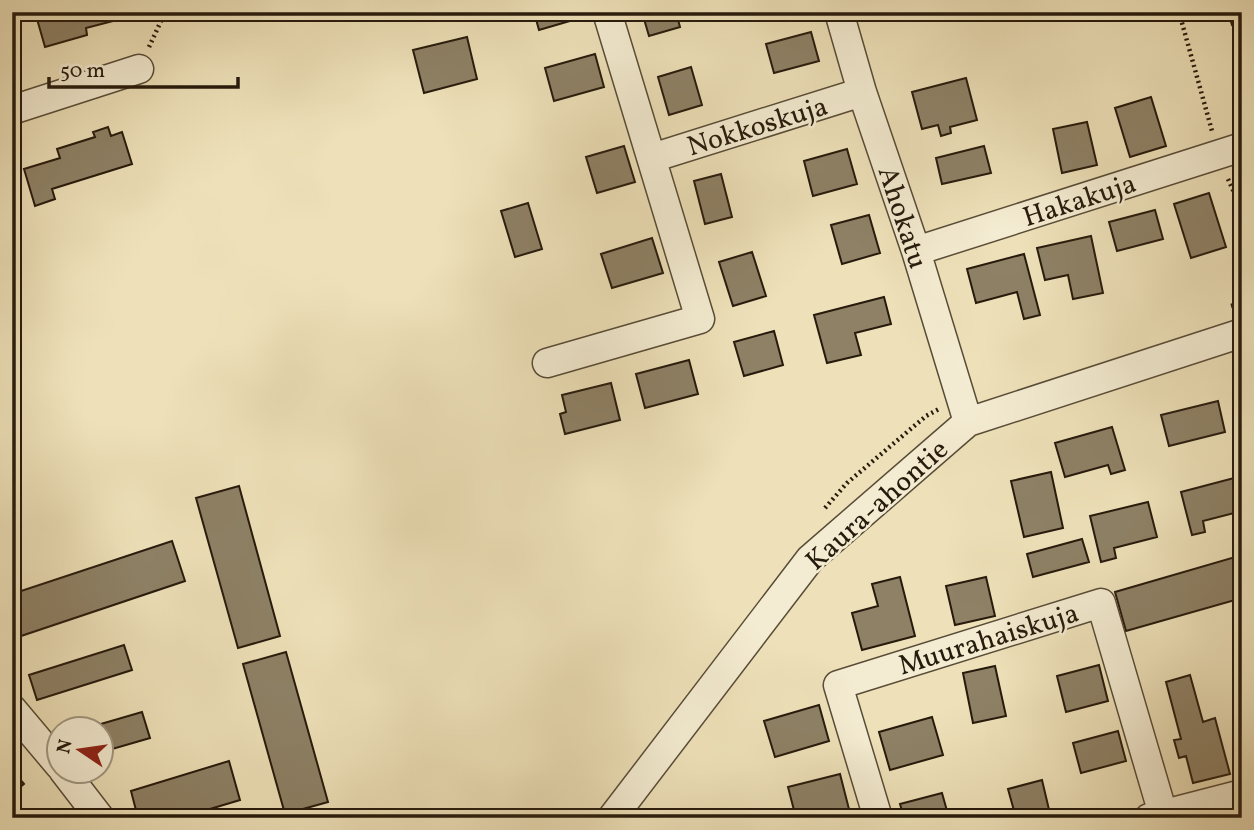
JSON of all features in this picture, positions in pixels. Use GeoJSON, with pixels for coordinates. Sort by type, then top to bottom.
{"type":"FeatureCollection","features":[{"type":"Feature","properties":{"kind":"street","name":"Nokkoskuja"},"geometry":{"type":"LineString","coordinates":[[547,363],[700,319],[607,12]]}},
{"type":"Feature","properties":{"kind":"street","name":"Ahokatu"},"geometry":{"type":"LineString","coordinates":[[839,12],[968,422]]}},
{"type":"Feature","properties":{"kind":"street"},"geometry":{"type":"LineString","coordinates":[[12,110],[139,69]]}},
{"type":"Feature","properties":{"kind":"street","name":"Nokkoskuja"},"geometry":{"type":"LineString","coordinates":[[652,158],[862,92]]}},
{"type":"Feature","properties":{"kind":"street","name":"Hakakuja"},"geometry":{"type":"LineString","coordinates":[[916,251],[1230,151]]}},
{"type":"Feature","properties":{"kind":"street","name":"Kaura-ahontie"},"geometry":{"type":"LineString","coordinates":[[612,818],[810,559],[968,422],[1242,333]]}},
{"type":"Feature","properties":{"kind":"street","name":"Muurahaiskuja"},"geometry":{"type":"LineString","coordinates":[[878,818],[838,685],[1101,603],[1156,816]]}},
{"type":"Feature","properties":{"kind":"street"},"geometry":{"type":"LineString","coordinates":[[12,709],[46,751]]}},
{"type":"Feature","properties":{"kind":"street"},"geometry":{"type":"LineString","coordinates":[[73,784],[100,818]]}},
{"type":"Feature","properties":{"kind":"street"},"geometry":{"type":"LineString","coordinates":[[1156,816],[1242,794]]}},
{"type":"Feature","properties":{"kind":"path"},"geometry":{"type":"LineString","coordinates":[[139,69],[161,20],[160,12]]}},
{"type":"Feature","properties":{"kind":"path"},"geometry":{"type":"LineString","coordinates":[[1179,12],[1230,151],[1242,210]]}},
{"type":"Feature","properties":{"kind":"building"},"geometry":{"type":"Polygon","coordinates":[[[35,12],[111,12],[113,21],[86,28],[87,35],[45,47],[35,12]]]}},
{"type":"Feature","properties":{"kind":"building"},"geometry":{"type":"Polygon","coordinates":[[[534,12],[578,12],[580,18],[539,30],[534,12]]]}},
{"type":"Feature","properties":{"kind":"building"},"geometry":{"type":"Polygon","coordinates":[[[642,12],[676,12],[680,27],[649,36],[642,12]]]}},
{"type":"Feature","properties":{"kind":"building"},"geometry":{"type":"Polygon","coordinates":[[[1228,12],[1242,12],[1242,22],[1232,25],[1228,12]]]}},
{"type":"Feature","properties":{"kind":"building"},"geometry":{"type":"Polygon","coordinates":[[[811,32],[819,61],[774,73],[766,44],[811,32]]]}},
{"type":"Feature","properties":{"kind":"building"},"geometry":{"type":"Polygon","coordinates":[[[467,37],[477,79],[424,93],[413,50],[467,37]]]}},
{"type":"Feature","properties":{"kind":"building"},"geometry":{"type":"Polygon","coordinates":[[[595,54],[604,87],[554,101],[545,68],[595,54]]]}},
{"type":"Feature","properties":{"kind":"building"},"geometry":{"type":"Polygon","coordinates":[[[691,67],[702,105],[669,115],[658,77],[691,67]]]}},
{"type":"Feature","properties":{"kind":"building"},"geometry":{"type":"Polygon","coordinates":[[[966,78],[977,120],[950,127],[951,133],[941,136],[938,125],[922,129],[912,92],[966,78]]]}},
{"type":"Feature","properties":{"kind":"building"},"geometry":{"type":"Polygon","coordinates":[[[1151,97],[1166,146],[1130,157],[1115,108],[1151,97]]]}},
{"type":"Feature","properties":{"kind":"building"},"geometry":{"type":"Polygon","coordinates":[[[1087,122],[1097,165],[1062,173],[1053,129],[1087,122]]]}},
{"type":"Feature","properties":{"kind":"building"},"geometry":{"type":"Polygon","coordinates":[[[108,127],[111,136],[122,132],[132,164],[52,189],[55,199],[35,206],[24,169],[60,158],[57,149],[95,137],[93,132],[108,127]]]}},
{"type":"Feature","properties":{"kind":"building"},"geometry":{"type":"Polygon","coordinates":[[[624,146],[635,182],[597,193],[586,157],[624,146]]]}},
{"type":"Feature","properties":{"kind":"building"},"geometry":{"type":"Polygon","coordinates":[[[984,146],[991,173],[942,184],[936,158],[984,146]]]}},
{"type":"Feature","properties":{"kind":"building"},"geometry":{"type":"Polygon","coordinates":[[[847,149],[857,184],[813,196],[804,161],[847,149]]]}},
{"type":"Feature","properties":{"kind":"building"},"geometry":{"type":"Polygon","coordinates":[[[721,174],[732,217],[705,224],[694,181],[721,174]]]}},
{"type":"Feature","properties":{"kind":"building"},"geometry":{"type":"Polygon","coordinates":[[[1209,193],[1226,247],[1191,258],[1174,204],[1209,193]]]}},
{"type":"Feature","properties":{"kind":"building"},"geometry":{"type":"Polygon","coordinates":[[[528,203],[542,249],[515,257],[501,211],[528,203]]]}},
{"type":"Feature","properties":{"kind":"building"},"geometry":{"type":"Polygon","coordinates":[[[1155,210],[1163,239],[1117,251],[1109,222],[1155,210]]]}},
{"type":"Feature","properties":{"kind":"building"},"geometry":{"type":"Polygon","coordinates":[[[869,215],[880,253],[842,264],[831,225],[869,215]]]}},
{"type":"Feature","properties":{"kind":"building"},"geometry":{"type":"Polygon","coordinates":[[[1091,236],[1103,293],[1073,299],[1068,275],[1045,280],[1037,248],[1091,236]]]}},
{"type":"Feature","properties":{"kind":"building"},"geometry":{"type":"Polygon","coordinates":[[[652,238],[663,273],[612,288],[601,254],[652,238]]]}},
{"type":"Feature","properties":{"kind":"building"},"geometry":{"type":"Polygon","coordinates":[[[752,252],[766,296],[733,306],[719,262],[752,252]]]}},
{"type":"Feature","properties":{"kind":"building"},"geometry":{"type":"Polygon","coordinates":[[[1024,254],[1040,315],[1024,319],[1017,292],[976,303],[967,269],[1024,254]]]}},
{"type":"Feature","properties":{"kind":"building"},"geometry":{"type":"Polygon","coordinates":[[[884,297],[891,324],[855,333],[861,355],[827,363],[814,315],[884,297]]]}},
{"type":"Feature","properties":{"kind":"building"},"geometry":{"type":"Polygon","coordinates":[[[774,331],[783,365],[744,376],[734,342],[774,331]]]}},
{"type":"Feature","properties":{"kind":"building"},"geometry":{"type":"Polygon","coordinates":[[[689,360],[698,394],[645,408],[636,374],[689,360]]]}},
{"type":"Feature","properties":{"kind":"building"},"geometry":{"type":"Polygon","coordinates":[[[611,383],[620,420],[565,434],[560,414],[566,412],[562,395],[611,383]]]}},
{"type":"Feature","properties":{"kind":"building"},"geometry":{"type":"Polygon","coordinates":[[[1218,401],[1225,432],[1169,446],[1161,415],[1218,401]]]}},
{"type":"Feature","properties":{"kind":"building"},"geometry":{"type":"Polygon","coordinates":[[[1112,427],[1125,470],[1111,474],[1108,465],[1065,477],[1055,443],[1112,427]]]}},
{"type":"Feature","properties":{"kind":"building"},"geometry":{"type":"Polygon","coordinates":[[[1051,472],[1063,528],[1024,537],[1011,481],[1051,472]]]}},
{"type":"Feature","properties":{"kind":"building"},"geometry":{"type":"Polygon","coordinates":[[[1238,477],[1242,492],[1242,511],[1203,521],[1205,532],[1192,535],[1181,492],[1238,477]]]}},
{"type":"Feature","properties":{"kind":"building"},"geometry":{"type":"Polygon","coordinates":[[[239,486],[280,636],[238,648],[196,498],[239,486]]]}},
{"type":"Feature","properties":{"kind":"building"},"geometry":{"type":"Polygon","coordinates":[[[1148,502],[1157,537],[1114,548],[1116,558],[1101,562],[1090,516],[1148,502]]]}},
{"type":"Feature","properties":{"kind":"building"},"geometry":{"type":"Polygon","coordinates":[[[1082,539],[1089,562],[1033,577],[1027,554],[1082,539]]]}},
{"type":"Feature","properties":{"kind":"building"},"geometry":{"type":"Polygon","coordinates":[[[172,541],[185,581],[12,639],[12,594],[172,541]]]}},
{"type":"Feature","properties":{"kind":"building"},"geometry":{"type":"Polygon","coordinates":[[[1242,555],[1242,598],[1126,631],[1115,592],[1242,555]]]}},
{"type":"Feature","properties":{"kind":"building"},"geometry":{"type":"Polygon","coordinates":[[[900,577],[915,636],[862,650],[852,613],[878,606],[872,584],[900,577]]]}},
{"type":"Feature","properties":{"kind":"building"},"geometry":{"type":"Polygon","coordinates":[[[986,577],[995,616],[955,625],[946,586],[986,577]]]}},
{"type":"Feature","properties":{"kind":"building"},"geometry":{"type":"Polygon","coordinates":[[[124,645],[132,670],[37,700],[29,675],[124,645]]]}},
{"type":"Feature","properties":{"kind":"building"},"geometry":{"type":"Polygon","coordinates":[[[286,652],[328,802],[285,814],[243,664],[286,652]]]}},
{"type":"Feature","properties":{"kind":"building"},"geometry":{"type":"Polygon","coordinates":[[[1099,665],[1108,701],[1066,712],[1057,676],[1099,665]]]}},
{"type":"Feature","properties":{"kind":"building"},"geometry":{"type":"Polygon","coordinates":[[[995,666],[1006,716],[973,723],[963,673],[995,666]]]}},
{"type":"Feature","properties":{"kind":"building"},"geometry":{"type":"Polygon","coordinates":[[[1190,675],[1203,722],[1215,718],[1230,774],[1193,783],[1186,756],[1179,758],[1174,740],[1181,739],[1166,682],[1190,675]]]}},
{"type":"Feature","properties":{"kind":"building"},"geometry":{"type":"Polygon","coordinates":[[[819,705],[829,741],[775,757],[764,721],[819,705]]]}},
{"type":"Feature","properties":{"kind":"building"},"geometry":{"type":"Polygon","coordinates":[[[142,712],[150,738],[116,748],[116,720],[142,712]]]}},
{"type":"Feature","properties":{"kind":"building"},"geometry":{"type":"Polygon","coordinates":[[[932,717],[943,755],[890,770],[879,732],[932,717]]]}},
{"type":"Feature","properties":{"kind":"building"},"geometry":{"type":"Polygon","coordinates":[[[1118,731],[1126,761],[1081,773],[1073,743],[1118,731]]]}},
{"type":"Feature","properties":{"kind":"building"},"geometry":{"type":"Polygon","coordinates":[[[229,761],[240,800],[180,818],[138,818],[131,791],[229,761]]]}},
{"type":"Feature","properties":{"kind":"building"},"geometry":{"type":"Polygon","coordinates":[[[12,770],[24,784],[12,794],[12,770]]]}},
{"type":"Feature","properties":{"kind":"building"},"geometry":{"type":"Polygon","coordinates":[[[840,774],[850,813],[832,818],[796,818],[788,787],[840,774]]]}},
{"type":"Feature","properties":{"kind":"building"},"geometry":{"type":"Polygon","coordinates":[[[1042,780],[1051,818],[1016,818],[1008,789],[1042,780]]]}},
{"type":"Feature","properties":{"kind":"building"},"geometry":{"type":"Polygon","coordinates":[[[942,793],[949,818],[904,818],[900,804],[942,793]]]}}]}
